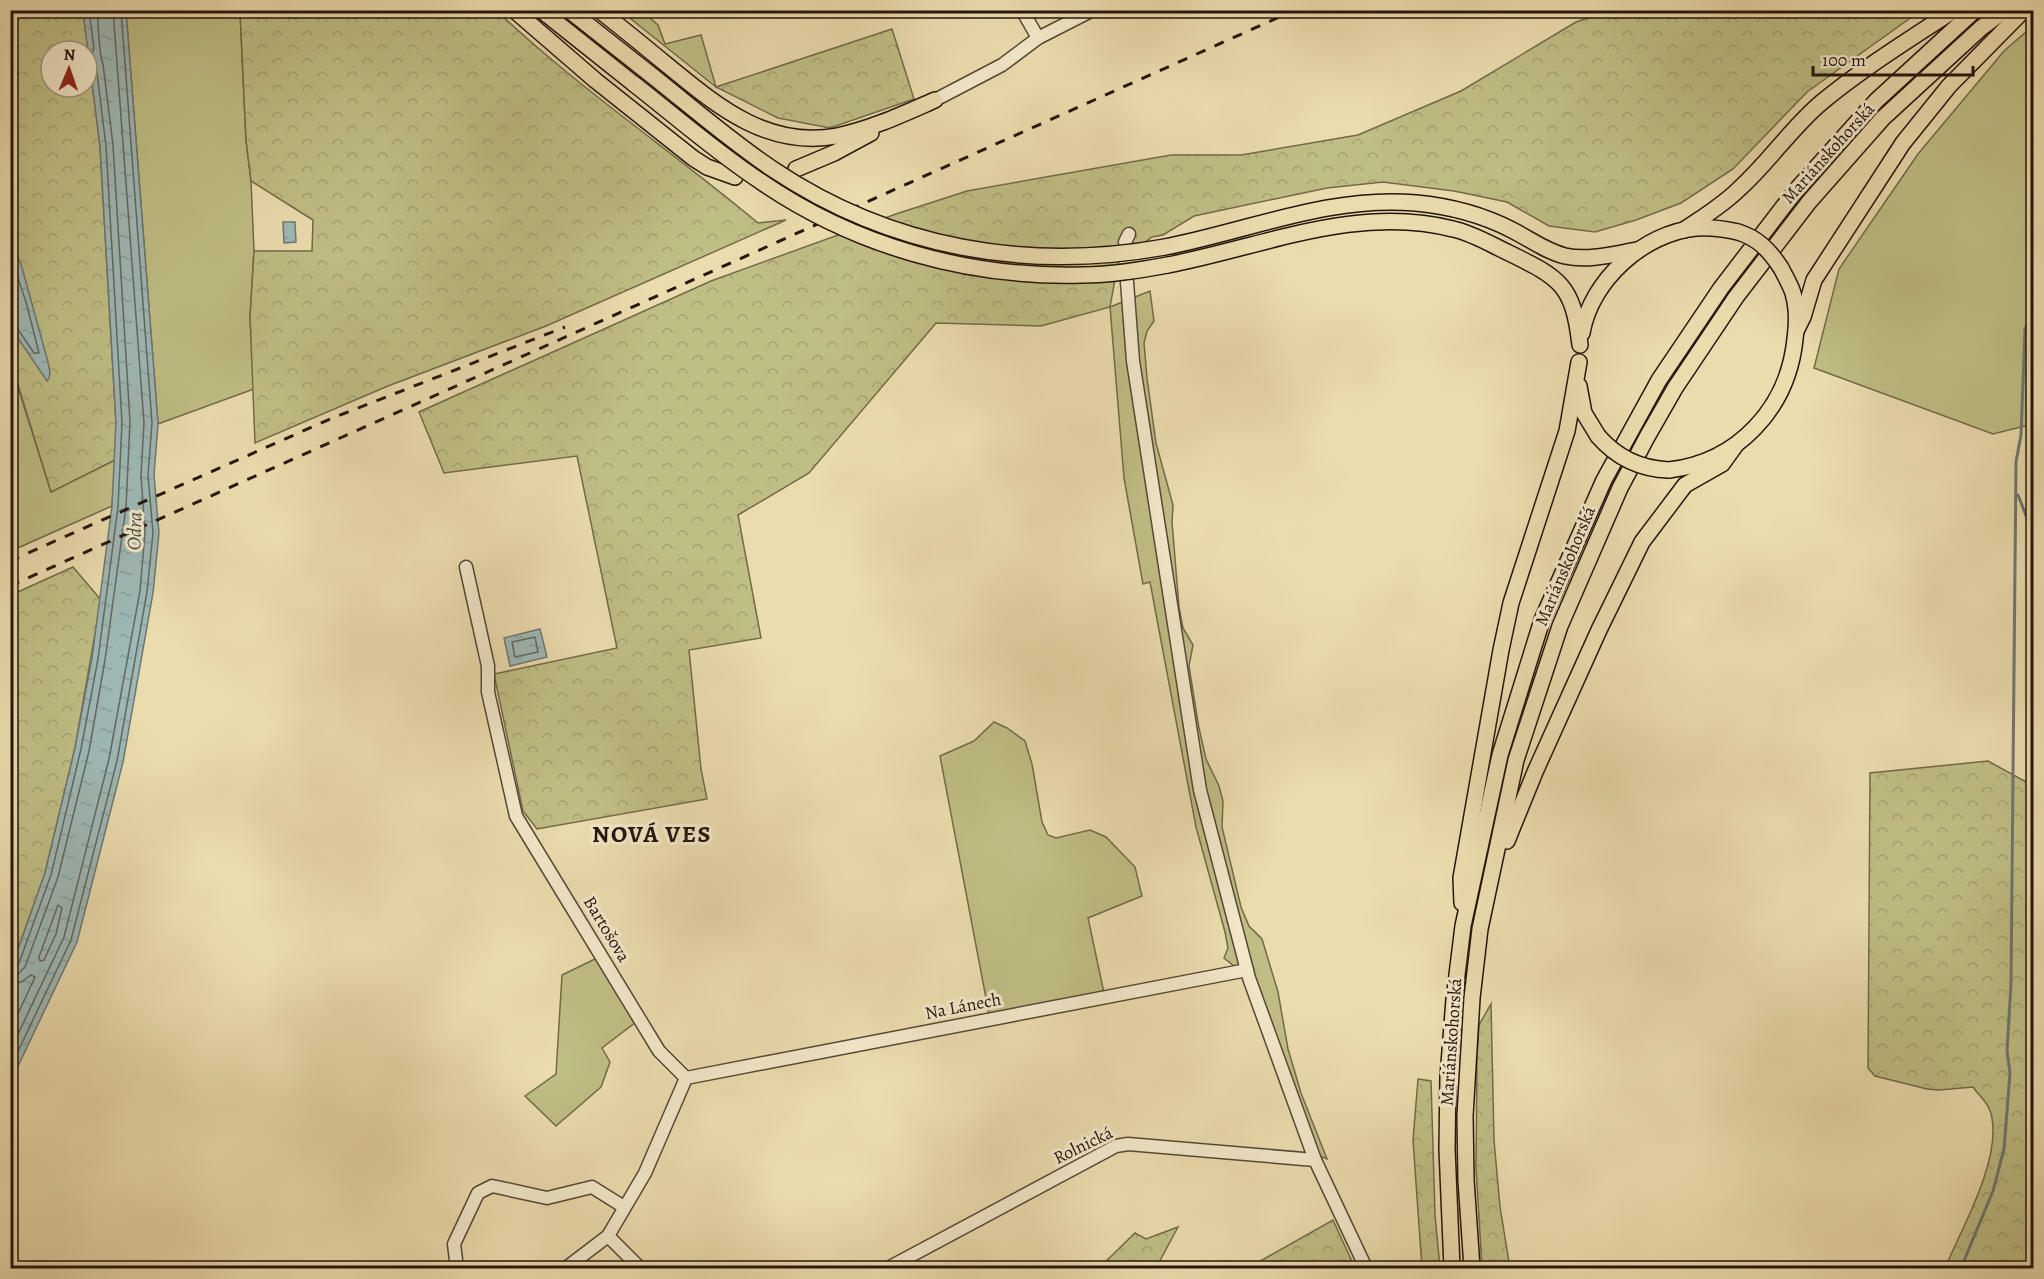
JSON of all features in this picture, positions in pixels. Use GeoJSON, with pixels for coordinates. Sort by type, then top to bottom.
{"type":"FeatureCollection","features":[{"type":"Feature","properties":{"kind":"main road"},"geometry":{"type":"LineString","coordinates":[[514,10],[595,80],[693,158],[707,167],[735,177]]}},
{"type":"Feature","properties":{"kind":"main road"},"geometry":{"type":"LineString","coordinates":[[541,10],[759,181],[834,224],[876,242],[963,267],[1010,273],[1083,276],[1129,272],[1168,265],[1309,231],[1354,223],[1394,221],[1431,224],[1473,236],[1552,277],[1571,298],[1577,318],[1580,345]]}},
{"type":"Feature","properties":{"kind":"main road"},"geometry":{"type":"LineString","coordinates":[[569,10],[773,169],[847,212],[888,228],[967,249],[1024,256],[1087,258],[1124,255],[1218,236],[1306,212],[1351,204],[1394,201],[1438,206],[1484,218],[1515,231],[1549,251],[1565,256],[1590,258],[1638,250]]}},
{"type":"Feature","properties":{"kind":"main road"},"geometry":{"type":"LineString","coordinates":[[599,10],[705,96],[738,119],[787,136],[835,136],[871,127],[935,100]]}},
{"type":"Feature","properties":{"kind":"main road"},"geometry":{"type":"LineString","coordinates":[[1684,230],[1740,189],[1800,122],[1821,103],[1954,10]]}},
{"type":"Feature","properties":{"kind":"main road","name":"Mariánskohorská"},"geometry":{"type":"LineString","coordinates":[[1452,1269],[1447,1149],[1448,1096],[1454,999],[1463,926],[1500,755],[1542,620],[1604,480],[1659,380],[1720,288],[1797,189],[1876,101],[1975,10]]}},
{"type":"Feature","properties":{"kind":"main road","name":"Mariánskohorská"},"geometry":{"type":"LineString","coordinates":[[1472,1269],[1466,1180],[1466,1116],[1472,998],[1480,929],[1516,760],[1560,626],[1620,488],[1647,436],[1675,388],[1736,297],[1809,202],[1883,117],[1981,28],[2005,10]]}},
{"type":"Feature","properties":{"kind":"main road"},"geometry":{"type":"LineString","coordinates":[[1796,331],[1803,317],[1814,280],[1903,143],[1949,86],[2024,10]]}},
{"type":"Feature","properties":{"kind":"main road"},"geometry":{"type":"LineString","coordinates":[[796,169],[834,153],[935,100]]}},
{"type":"Feature","properties":{"kind":"main road"},"geometry":{"type":"LineString","coordinates":[[1480,929],[1491,912],[1501,860],[1513,822],[1642,542],[1685,485],[1722,464],[1735,446],[1759,424],[1774,403],[1793,357],[1796,331],[1794,295],[1774,257],[1755,238],[1738,232],[1710,228],[1684,230],[1655,240],[1638,250],[1614,272],[1593,302],[1580,345],[1581,399],[1584,413],[1606,446],[1625,459],[1646,467],[1669,470],[1697,466],[1735,446]]}},
{"type":"Feature","properties":{"kind":"main road"},"geometry":{"type":"LineString","coordinates":[[1463,926],[1461,878],[1501,650],[1519,576],[1567,431],[1579,362]]}},
{"type":"Feature","properties":{"kind":"street"},"geometry":{"type":"LineString","coordinates":[[1022,10],[1038,38]]}},
{"type":"Feature","properties":{"kind":"street"},"geometry":{"type":"LineString","coordinates":[[935,100],[1002,65],[1038,38],[1093,10]]}},
{"type":"Feature","properties":{"kind":"street"},"geometry":{"type":"LineString","coordinates":[[1127,282],[1133,361],[1200,790],[1247,970],[1315,1160],[1366,1269]]}},
{"type":"Feature","properties":{"kind":"street","name":"Bartošova"},"geometry":{"type":"LineString","coordinates":[[466,567],[488,666],[488,692],[516,816],[659,1051],[686,1078]]}},
{"type":"Feature","properties":{"kind":"street","name":"Na Lánech"},"geometry":{"type":"LineString","coordinates":[[686,1078],[1247,970]]}},
{"type":"Feature","properties":{"kind":"street"},"geometry":{"type":"LineString","coordinates":[[566,1269],[608,1236],[645,1173],[686,1078]]}},
{"type":"Feature","properties":{"kind":"street","name":"Rolnická"},"geometry":{"type":"LineString","coordinates":[[888,1269],[1116,1146],[1128,1144],[1315,1160]]}},
{"type":"Feature","properties":{"kind":"street"},"geometry":{"type":"LineString","coordinates":[[457,1269],[454,1244],[478,1192],[492,1186],[547,1198],[592,1187],[624,1207]]}},
{"type":"Feature","properties":{"kind":"street"},"geometry":{"type":"LineString","coordinates":[[608,1236],[640,1269]]}},
{"type":"Feature","properties":{"kind":"green space"},"geometry":{"type":"Polygon","coordinates":[[[23,11],[83,11],[87,39],[39,39],[39,99],[94,99],[100,146],[116,423],[115,460],[51,492],[11,362],[11,25],[23,11]]]}},
{"type":"Feature","properties":{"kind":"green space"},"geometry":{"type":"Polygon","coordinates":[[[126,11],[240,11],[254,251],[250,317],[254,389],[158,424],[126,11]]]}},
{"type":"Feature","properties":{"kind":"green space"},"geometry":{"type":"Polygon","coordinates":[[[240,11],[497,11],[593,93],[758,223],[786,220],[546,326],[388,386],[255,443],[250,317],[254,251],[312,251],[313,220],[251,181],[246,140],[240,11]]]}},
{"type":"Feature","properties":{"kind":"green space"},"geometry":{"type":"Polygon","coordinates":[[[621,11],[642,11],[658,25],[665,44],[701,35],[716,87],[621,11]]]}},
{"type":"Feature","properties":{"kind":"green space"},"geometry":{"type":"Polygon","coordinates":[[[1610,11],[1920,11],[1807,92],[1733,169],[1681,203],[1636,220],[1595,232],[1549,226],[1507,202],[1454,191],[1383,182],[1327,188],[1194,216],[1163,235],[1152,237],[1118,263],[1110,307],[1041,326],[936,323],[809,473],[738,515],[761,638],[689,650],[701,769],[707,799],[537,829],[523,811],[494,674],[617,648],[577,456],[444,473],[419,412],[711,281],[896,214],[967,191],[1171,155],[1241,155],[1358,135],[1461,91],[1576,22],[1610,11]]]}},
{"type":"Feature","properties":{"kind":"green space"},"geometry":{"type":"Polygon","coordinates":[[[2033,26],[2033,424],[1993,434],[1814,368],[1839,269],[1918,154],[2004,51],[2033,26]]]}},
{"type":"Feature","properties":{"kind":"green space"},"geometry":{"type":"Polygon","coordinates":[[[892,29],[914,99],[830,128],[778,118],[716,87],[892,29]]]}},
{"type":"Feature","properties":{"kind":"green space"},"geometry":{"type":"Polygon","coordinates":[[[1150,291],[1154,321],[1147,331],[1144,343],[1147,378],[1156,443],[1173,505],[1172,522],[1179,607],[1183,628],[1193,645],[1189,666],[1199,728],[1206,759],[1219,786],[1223,801],[1222,827],[1241,907],[1249,926],[1262,939],[1278,992],[1288,1049],[1301,1093],[1327,1159],[1312,1153],[1249,978],[1224,958],[1228,948],[1225,932],[1196,827],[1150,582],[1143,584],[1124,478],[1110,307],[1150,291]]]}},
{"type":"Feature","properties":{"kind":"green space"},"geometry":{"type":"Polygon","coordinates":[[[10,362],[51,492],[115,460],[112,506],[11,551],[10,362]]]}},
{"type":"Feature","properties":{"kind":"green space"},"geometry":{"type":"Polygon","coordinates":[[[73,567],[101,600],[75,748],[45,873],[11,969],[11,595],[73,567]]]}},
{"type":"Feature","properties":{"kind":"green space"},"geometry":{"type":"Polygon","coordinates":[[[994,722],[1025,741],[1032,764],[1042,822],[1048,835],[1056,838],[1090,830],[1106,837],[1135,867],[1142,896],[1088,918],[1104,993],[989,1014],[940,756],[974,741],[994,722]]]}},
{"type":"Feature","properties":{"kind":"green space"},"geometry":{"type":"Polygon","coordinates":[[[1988,761],[2028,783],[2031,1022],[2034,1023],[2033,1268],[1945,1268],[1978,1194],[1985,1174],[1993,1135],[1991,1113],[1973,1087],[1927,1089],[1875,1076],[1868,1068],[1870,773],[1988,761]]]}},
{"type":"Feature","properties":{"kind":"green space"},"geometry":{"type":"Polygon","coordinates":[[[597,958],[636,1022],[602,1048],[610,1062],[601,1087],[556,1126],[525,1096],[556,1074],[562,975],[597,958]]]}},
{"type":"Feature","properties":{"kind":"green space"},"geometry":{"type":"Polygon","coordinates":[[[1491,1004],[1494,1140],[1500,1207],[1510,1268],[1482,1268],[1476,1168],[1477,1058],[1479,1025],[1491,1004]]]}},
{"type":"Feature","properties":{"kind":"green space"},"geometry":{"type":"Polygon","coordinates":[[[1418,1079],[1431,1081],[1435,1215],[1440,1268],[1422,1268],[1413,1140],[1418,1079]]]}},
{"type":"Feature","properties":{"kind":"green space"},"geometry":{"type":"Polygon","coordinates":[[[1333,1220],[1355,1268],[1248,1268],[1333,1220]]]}},
{"type":"Feature","properties":{"kind":"green space"},"geometry":{"type":"Polygon","coordinates":[[[1178,1227],[1156,1268],[1099,1268],[1135,1233],[1146,1239],[1178,1227]]]}},
{"type":"Feature","properties":{"kind":"water","name":"Odra"},"geometry":{"type":"Polygon","coordinates":[[[83,11],[126,11],[158,424],[154,475],[159,533],[153,593],[123,762],[77,942],[11,1081],[11,969],[45,873],[75,748],[92,658],[112,506],[116,423],[100,146],[94,99],[99,99],[99,39],[87,39],[83,11]]]}},
{"type":"Feature","properties":{"kind":"water"},"geometry":{"type":"Polygon","coordinates":[[[283,222],[295,222],[296,242],[284,243],[283,222]]]}},
{"type":"Feature","properties":{"kind":"water"},"geometry":{"type":"Polygon","coordinates":[[[10,241],[21,264],[48,362],[50,374],[47,381],[11,328],[10,241]]]}},
{"type":"Feature","properties":{"kind":"water"},"geometry":{"type":"Polygon","coordinates":[[[540,629],[547,657],[510,666],[504,638],[540,629]]]}},
{"type":"Feature","properties":{"kind":"waterway"},"geometry":{"type":"LineString","coordinates":[[1961,1268],[1993,1191],[2004,1149],[2010,1073],[2007,1051],[2011,984],[2016,462],[2021,435],[2025,329],[2034,308]]}},
{"type":"Feature","properties":{"kind":"waterway"},"geometry":{"type":"LineString","coordinates":[[2018,495],[2034,536]]}},
{"type":"Feature","properties":{"kind":"railway"},"geometry":{"type":"LineString","coordinates":[[10,586],[1295,10]]}},
{"type":"Feature","properties":{"kind":"railway"},"geometry":{"type":"LineString","coordinates":[[10,561],[330,419],[565,327]]}},
{"type":"Feature","properties":{"kind":"district","name":"NOVÁ VES"},"geometry":{"type":"Point","coordinates":[652,834]}}]}
